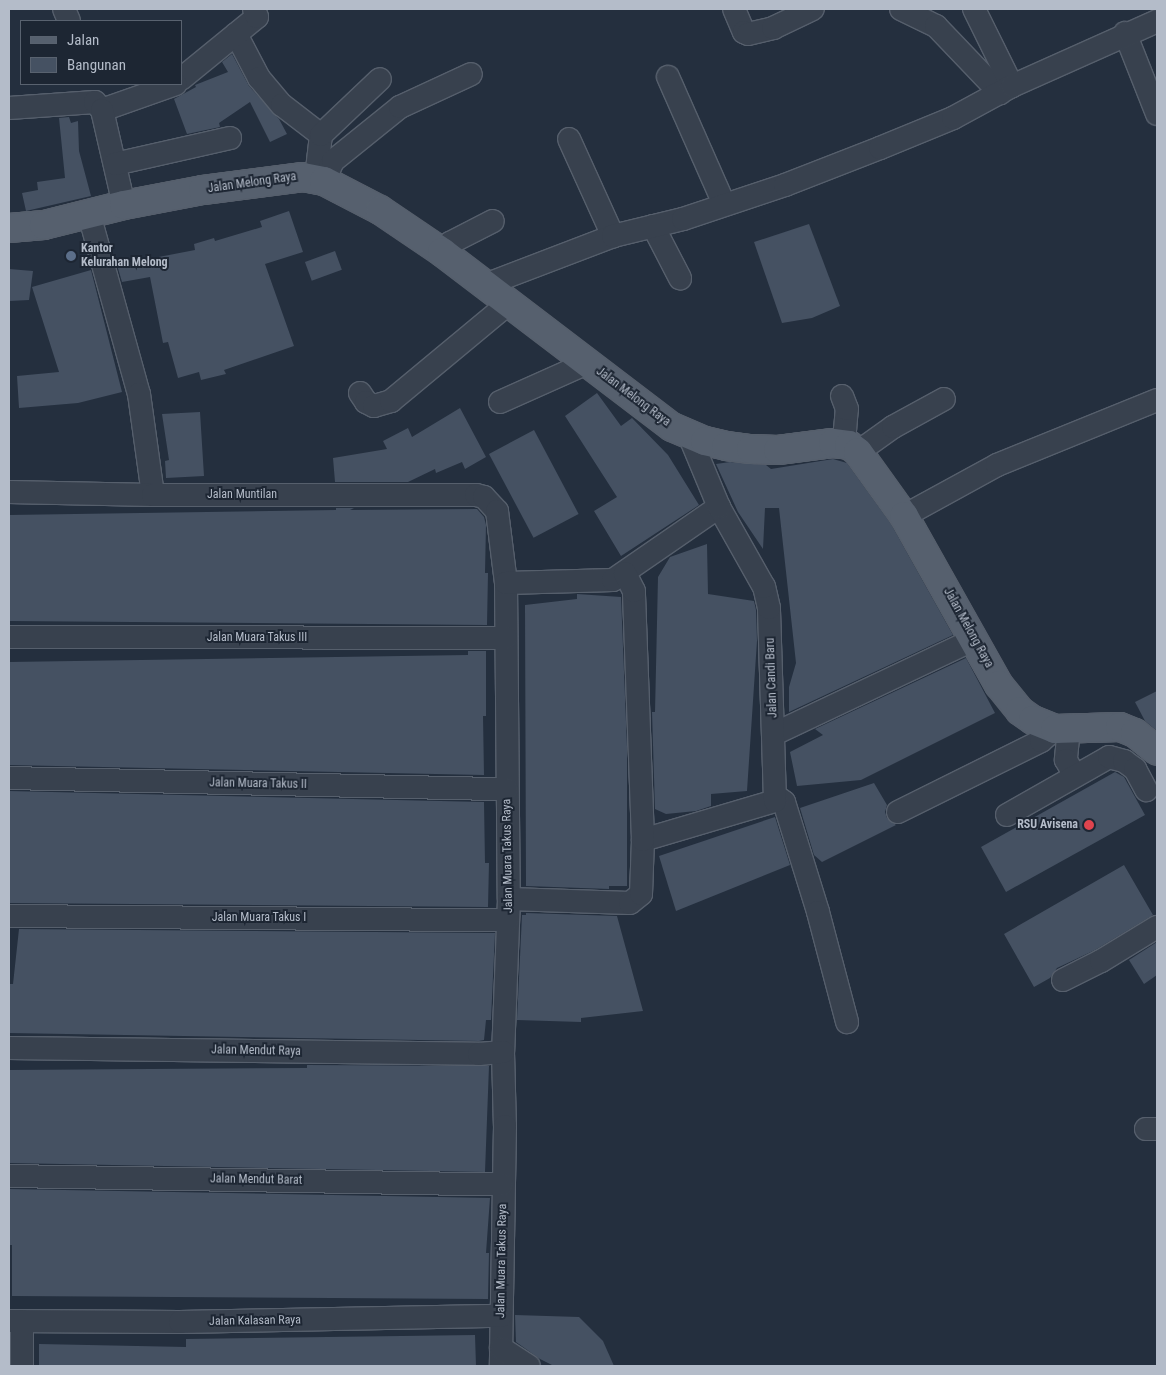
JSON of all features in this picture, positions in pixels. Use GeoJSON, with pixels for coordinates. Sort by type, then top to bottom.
{"type":"FeatureCollection","features":[{"type":"Feature","properties":{"kind":"main road","name":"Jalan Melong Raya"},"geometry":{"type":"LineString","coordinates":[[9,228],[44,225],[124,205],[203,190],[286,178],[320,180],[380,210],[442,252],[672,427],[689,435],[726,446],[750,449],[778,450],[849,447],[904,516],[1010,700],[1032,720],[1062,729],[1120,728],[1135,732],[1157,751]]}},
{"type":"Feature","properties":{"kind":"street"},"geometry":{"type":"LineString","coordinates":[[182,78],[257,17],[254,9]]}},
{"type":"Feature","properties":{"kind":"street"},"geometry":{"type":"LineString","coordinates":[[734,9],[744,32],[748,34],[773,28],[813,9]]}},
{"type":"Feature","properties":{"kind":"street"},"geometry":{"type":"LineString","coordinates":[[901,9],[936,26],[1006,89]]}},
{"type":"Feature","properties":{"kind":"street"},"geometry":{"type":"LineString","coordinates":[[974,9],[1006,89]]}},
{"type":"Feature","properties":{"kind":"street"},"geometry":{"type":"LineString","coordinates":[[485,285],[613,236],[653,226],[785,185],[944,122],[1006,89],[1125,33],[1157,21]]}},
{"type":"Feature","properties":{"kind":"street"},"geometry":{"type":"LineString","coordinates":[[1125,33],[1157,114]]}},
{"type":"Feature","properties":{"kind":"street"},"geometry":{"type":"LineString","coordinates":[[236,34],[259,78],[282,105],[321,135]]}},
{"type":"Feature","properties":{"kind":"street"},"geometry":{"type":"LineString","coordinates":[[320,180],[333,161],[400,107],[471,74]]}},
{"type":"Feature","properties":{"kind":"street"},"geometry":{"type":"LineString","coordinates":[[668,77],[724,204]]}},
{"type":"Feature","properties":{"kind":"street"},"geometry":{"type":"LineString","coordinates":[[320,180],[321,135],[380,79]]}},
{"type":"Feature","properties":{"kind":"street"},"geometry":{"type":"LineString","coordinates":[[9,108],[96,99],[171,85]]}},
{"type":"Feature","properties":{"kind":"street"},"geometry":{"type":"LineString","coordinates":[[96,99],[115,164],[124,205]]}},
{"type":"Feature","properties":{"kind":"street"},"geometry":{"type":"LineString","coordinates":[[115,164],[230,138]]}},
{"type":"Feature","properties":{"kind":"street"},"geometry":{"type":"LineString","coordinates":[[569,139],[613,236]]}},
{"type":"Feature","properties":{"kind":"street"},"geometry":{"type":"LineString","coordinates":[[88,214],[139,394],[153,494]]}},
{"type":"Feature","properties":{"kind":"street"},"geometry":{"type":"LineString","coordinates":[[442,252],[450,243],[493,222]]}},
{"type":"Feature","properties":{"kind":"street"},"geometry":{"type":"LineString","coordinates":[[653,226],[680,278]]}},
{"type":"Feature","properties":{"kind":"street"},"geometry":{"type":"LineString","coordinates":[[360,394],[366,402],[374,406],[391,401],[509,303]]}},
{"type":"Feature","properties":{"kind":"street"},"geometry":{"type":"LineString","coordinates":[[500,402],[587,362]]}},
{"type":"Feature","properties":{"kind":"street"},"geometry":{"type":"LineString","coordinates":[[842,396],[847,409],[845,430],[849,447],[893,427],[944,399]]}},
{"type":"Feature","properties":{"kind":"street"},"geometry":{"type":"LineString","coordinates":[[904,516],[997,465],[1157,400]]}},
{"type":"Feature","properties":{"kind":"street","name":"Jalan Candi Baru"},"geometry":{"type":"LineString","coordinates":[[689,435],[719,507],[764,587],[769,608],[776,801]]}},
{"type":"Feature","properties":{"kind":"street","name":"Jalan Muntilan"},"geometry":{"type":"LineString","coordinates":[[9,492],[476,495]]}},
{"type":"Feature","properties":{"kind":"street","name":"Jalan Muara Takus Raya"},"geometry":{"type":"LineString","coordinates":[[476,495],[484,497],[497,511],[506,583],[509,910],[502,1052],[505,1126],[502,1185],[501,1357]]}},
{"type":"Feature","properties":{"kind":"street"},"geometry":{"type":"LineString","coordinates":[[506,583],[613,580],[719,507]]}},
{"type":"Feature","properties":{"kind":"street","name":"Jalan Muara Takus I"},"geometry":{"type":"LineString","coordinates":[[9,916],[509,910],[630,903],[641,894],[643,840],[634,591],[625,573]]}},
{"type":"Feature","properties":{"kind":"street","name":"Jalan Muara Takus III"},"geometry":{"type":"LineString","coordinates":[[9,637],[506,638]]}},
{"type":"Feature","properties":{"kind":"street"},"geometry":{"type":"LineString","coordinates":[[774,734],[975,639]]}},
{"type":"Feature","properties":{"kind":"street"},"geometry":{"type":"LineString","coordinates":[[898,812],[1062,729],[1066,760],[1075,776]]}},
{"type":"Feature","properties":{"kind":"street"},"geometry":{"type":"LineString","coordinates":[[1007,815],[1108,757],[1124,761],[1135,769],[1146,790]]}},
{"type":"Feature","properties":{"kind":"street","name":"Jalan Muara Takus II"},"geometry":{"type":"LineString","coordinates":[[9,778],[507,789]]}},
{"type":"Feature","properties":{"kind":"street"},"geometry":{"type":"LineString","coordinates":[[643,840],[780,799],[784,802],[818,912],[847,1022]]}},
{"type":"Feature","properties":{"kind":"street"},"geometry":{"type":"LineString","coordinates":[[1063,980],[1100,961],[1157,927]]}},
{"type":"Feature","properties":{"kind":"street","name":"Jalan Mendut Raya"},"geometry":{"type":"LineString","coordinates":[[9,1048],[479,1054],[502,1052]]}},
{"type":"Feature","properties":{"kind":"street","name":"Jalan Mendut Barat"},"geometry":{"type":"LineString","coordinates":[[9,1176],[502,1185]]}},
{"type":"Feature","properties":{"kind":"street","name":"Jalan Kalasan Raya"},"geometry":{"type":"LineString","coordinates":[[15,1321],[180,1322],[501,1316]]}},
{"type":"Feature","properties":{"kind":"street"},"geometry":{"type":"LineString","coordinates":[[15,1321],[22,1366]]}},
{"type":"Feature","properties":{"kind":"street"},"geometry":{"type":"LineString","coordinates":[[501,1357],[529,1366]]}},
{"type":"Feature","properties":{"kind":"building"},"geometry":{"type":"Polygon","coordinates":[[[232,54],[249,86],[279,119],[287,134],[270,142],[250,102],[219,123],[220,127],[187,134],[174,99],[196,87],[195,85],[228,72],[222,62],[232,54]]]}},
{"type":"Feature","properties":{"kind":"building"},"geometry":{"type":"Polygon","coordinates":[[[69,117],[71,123],[78,121],[79,151],[91,196],[26,211],[22,193],[38,190],[37,182],[65,178],[59,118],[69,117]]]}},
{"type":"Feature","properties":{"kind":"building"},"geometry":{"type":"Polygon","coordinates":[[[289,211],[303,252],[265,264],[294,346],[224,370],[226,374],[201,380],[199,372],[178,378],[168,342],[163,343],[150,277],[122,282],[117,265],[195,250],[194,244],[214,238],[215,241],[262,227],[260,221],[289,211]]]}},
{"type":"Feature","properties":{"kind":"building"},"geometry":{"type":"Polygon","coordinates":[[[809,224],[840,306],[812,318],[782,323],[754,242],[809,224]]]}},
{"type":"Feature","properties":{"kind":"building"},"geometry":{"type":"Polygon","coordinates":[[[335,251],[342,270],[312,281],[305,262],[335,251]]]}},
{"type":"Feature","properties":{"kind":"building"},"geometry":{"type":"Polygon","coordinates":[[[9,269],[33,271],[29,300],[9,301],[9,269]]]}},
{"type":"Feature","properties":{"kind":"building"},"geometry":{"type":"Polygon","coordinates":[[[91,270],[122,392],[78,403],[19,408],[17,376],[59,372],[32,287],[91,270]]]}},
{"type":"Feature","properties":{"kind":"building"},"geometry":{"type":"Polygon","coordinates":[[[597,393],[621,426],[632,418],[668,455],[699,505],[621,556],[594,511],[617,497],[565,416],[597,393]]]}},
{"type":"Feature","properties":{"kind":"building"},"geometry":{"type":"Polygon","coordinates":[[[460,408],[486,457],[465,469],[462,462],[436,473],[435,469],[408,482],[335,482],[333,458],[387,449],[383,441],[408,428],[412,437],[460,408]]]}},
{"type":"Feature","properties":{"kind":"building"},"geometry":{"type":"Polygon","coordinates":[[[200,412],[204,476],[166,478],[165,461],[169,460],[162,414],[200,412]]]}},
{"type":"Feature","properties":{"kind":"building"},"geometry":{"type":"Polygon","coordinates":[[[534,430],[579,514],[534,538],[489,454],[534,430]]]}},
{"type":"Feature","properties":{"kind":"building"},"geometry":{"type":"Polygon","coordinates":[[[833,459],[847,463],[891,524],[953,635],[789,712],[789,687],[796,663],[779,508],[765,508],[763,549],[738,512],[716,464],[730,462],[766,465],[771,469],[833,459]]]}},
{"type":"Feature","properties":{"kind":"building"},"geometry":{"type":"Polygon","coordinates":[[[336,508],[354,508],[350,510],[477,509],[484,517],[486,525],[485,573],[488,573],[487,625],[9,621],[9,515],[336,510],[336,508]]]}},
{"type":"Feature","properties":{"kind":"building"},"geometry":{"type":"Polygon","coordinates":[[[707,544],[708,594],[754,601],[756,610],[757,641],[747,791],[711,794],[711,806],[696,811],[666,814],[655,809],[652,712],[655,712],[658,577],[670,557],[707,544]]]}},
{"type":"Feature","properties":{"kind":"building"},"geometry":{"type":"Polygon","coordinates":[[[577,594],[621,597],[627,747],[627,886],[609,886],[609,889],[526,886],[525,605],[577,599],[577,594]]]}},
{"type":"Feature","properties":{"kind":"building"},"geometry":{"type":"Polygon","coordinates":[[[468,651],[486,651],[486,716],[483,716],[484,775],[9,765],[9,662],[468,655],[468,651]]]}},
{"type":"Feature","properties":{"kind":"building"},"geometry":{"type":"Polygon","coordinates":[[[966,658],[995,713],[861,780],[797,786],[790,752],[823,735],[815,729],[966,658]]]}},
{"type":"Feature","properties":{"kind":"building"},"geometry":{"type":"Polygon","coordinates":[[[1157,691],[1157,731],[1145,721],[1135,702],[1157,691]]]}},
{"type":"Feature","properties":{"kind":"building","name":"RSU Avisena"},"geometry":{"type":"Polygon","coordinates":[[[1115,772],[1124,777],[1145,815],[1006,892],[981,847],[1115,772]]]}},
{"type":"Feature","properties":{"kind":"building"},"geometry":{"type":"Polygon","coordinates":[[[874,783],[887,805],[885,812],[887,818],[896,825],[822,862],[814,855],[800,808],[874,783]]]}},
{"type":"Feature","properties":{"kind":"building"},"geometry":{"type":"Polygon","coordinates":[[[9,791],[484,802],[485,863],[489,863],[488,907],[9,903],[9,791]]]}},
{"type":"Feature","properties":{"kind":"building"},"geometry":{"type":"Polygon","coordinates":[[[775,817],[790,865],[676,911],[659,856],[775,817]]]}},
{"type":"Feature","properties":{"kind":"building"},"geometry":{"type":"Polygon","coordinates":[[[1124,865],[1153,915],[1095,950],[1057,968],[1050,978],[1034,987],[1004,934],[1124,865]]]}},
{"type":"Feature","properties":{"kind":"building"},"geometry":{"type":"Polygon","coordinates":[[[526,913],[617,916],[643,1011],[581,1018],[581,1022],[517,1020],[522,915],[526,915],[526,913]]]}},
{"type":"Feature","properties":{"kind":"building"},"geometry":{"type":"Polygon","coordinates":[[[19,929],[495,933],[491,1020],[486,1020],[484,1040],[479,1041],[9,1033],[9,984],[13,984],[19,929]]]}},
{"type":"Feature","properties":{"kind":"building"},"geometry":{"type":"Polygon","coordinates":[[[1157,942],[1157,975],[1144,984],[1129,960],[1157,942]]]}},
{"type":"Feature","properties":{"kind":"building"},"geometry":{"type":"Polygon","coordinates":[[[307,1065],[489,1066],[485,1172],[9,1163],[9,1070],[307,1068],[307,1065]]]}},
{"type":"Feature","properties":{"kind":"building"},"geometry":{"type":"Polygon","coordinates":[[[9,1189],[490,1198],[486,1253],[489,1253],[488,1299],[12,1296],[12,1245],[9,1245],[9,1189]]]}},
{"type":"Feature","properties":{"kind":"building"},"geometry":{"type":"Polygon","coordinates":[[[515,1315],[579,1317],[603,1341],[614,1366],[554,1366],[540,1359],[516,1342],[515,1315]]]}},
{"type":"Feature","properties":{"kind":"building"},"geometry":{"type":"Polygon","coordinates":[[[475,1335],[476,1366],[39,1366],[39,1344],[186,1347],[186,1339],[475,1335]]]}},
{"type":"Feature","properties":{"kind":"place","name":"Kantor Kelurahan Melong"},"geometry":{"type":"Point","coordinates":[71,256]}},
{"type":"Feature","properties":{"kind":"place","name":"RSU Avisena"},"geometry":{"type":"Point","coordinates":[1089,825]}}]}
